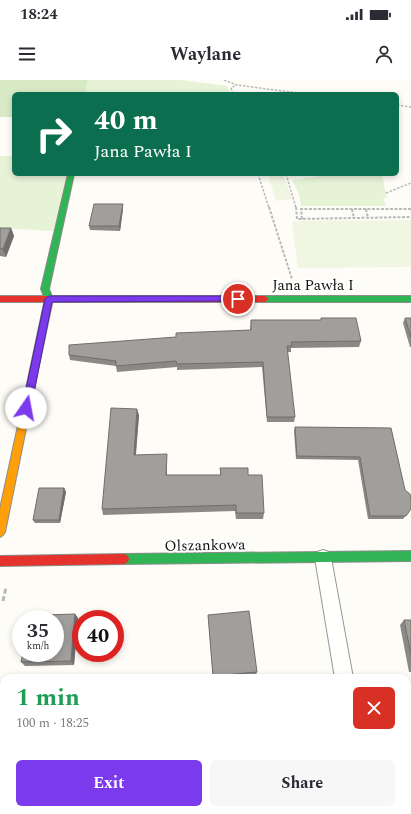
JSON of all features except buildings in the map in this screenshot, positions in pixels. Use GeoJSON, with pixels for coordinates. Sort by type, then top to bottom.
{"type":"FeatureCollection","features":[{"type":"Feature","properties":{"kind":"street"},"geometry":{"type":"LineString","coordinates":[[0,532],[49,299],[45,289],[71,176]]}},
{"type":"Feature","properties":{"kind":"street","name":"Jana Pawła I"},"geometry":{"type":"LineString","coordinates":[[0,299],[411,299]]}},
{"type":"Feature","properties":{"kind":"street","name":"Olszankowa"},"geometry":{"type":"LineString","coordinates":[[0,561],[411,556]]}},
{"type":"Feature","properties":{"kind":"lane"},"geometry":{"type":"LineString","coordinates":[[323,558],[343,674]]}},
{"type":"Feature","properties":{"kind":"path"},"geometry":{"type":"LineString","coordinates":[[224,80],[237,85],[291,92]]}},
{"type":"Feature","properties":{"kind":"path"},"geometry":{"type":"LineString","coordinates":[[232,92],[231,88],[237,85]]}},
{"type":"Feature","properties":{"kind":"path"},"geometry":{"type":"LineString","coordinates":[[399,106],[411,107]]}},
{"type":"Feature","properties":{"kind":"path"},"geometry":{"type":"LineString","coordinates":[[259,176],[292,279]]}},
{"type":"Feature","properties":{"kind":"path"},"geometry":{"type":"LineString","coordinates":[[287,176],[295,202],[297,219],[411,217]]}},
{"type":"Feature","properties":{"kind":"path"},"geometry":{"type":"LineString","coordinates":[[386,193],[411,183]]}},
{"type":"Feature","properties":{"kind":"path"},"geometry":{"type":"LineString","coordinates":[[302,219],[301,209],[411,209]]}},
{"type":"Feature","properties":{"kind":"path"},"geometry":{"type":"LineString","coordinates":[[352,209],[354,218]]}},
{"type":"Feature","properties":{"kind":"path"},"geometry":{"type":"LineString","coordinates":[[366,209],[368,218]]}},
{"type":"Feature","properties":{"kind":"green space"},"geometry":{"type":"Polygon","coordinates":[[[0,80],[88,80],[85,92],[12,92],[12,117],[0,117],[0,80]]]}},
{"type":"Feature","properties":{"kind":"green space"},"geometry":{"type":"Polygon","coordinates":[[[88,80],[181,80],[227,86],[229,92],[85,92],[88,80]]]}},
{"type":"Feature","properties":{"kind":"green space"},"geometry":{"type":"Polygon","coordinates":[[[0,156],[12,156],[12,176],[67,176],[53,231],[0,228],[0,156]]]}},
{"type":"Feature","properties":{"kind":"green space"},"geometry":{"type":"Polygon","coordinates":[[[269,176],[284,176],[292,199],[276,201],[269,176]]]}},
{"type":"Feature","properties":{"kind":"green space"},"geometry":{"type":"Polygon","coordinates":[[[321,176],[382,176],[387,198],[383,198],[386,206],[301,206],[299,194],[292,180],[321,176]]]}},
{"type":"Feature","properties":{"kind":"green space"},"geometry":{"type":"Polygon","coordinates":[[[411,220],[411,267],[298,268],[292,221],[411,220]]]}},
{"type":"Feature","properties":{"kind":"traffic: fast"},"geometry":{"type":"LineString","coordinates":[[49,299],[45,289],[71,176]]}},
{"type":"Feature","properties":{"kind":"traffic: fast"},"geometry":{"type":"LineString","coordinates":[[31,384],[49,299]]}},
{"type":"Feature","properties":{"kind":"traffic: fast"},"geometry":{"type":"LineString","coordinates":[[265,299],[411,299]]}},
{"type":"Feature","properties":{"kind":"traffic: fast"},"geometry":{"type":"LineString","coordinates":[[124,559],[411,556]]}},
{"type":"Feature","properties":{"kind":"traffic: slow"},"geometry":{"type":"LineString","coordinates":[[0,532],[31,384]]}},
{"type":"Feature","properties":{"kind":"traffic: jam"},"geometry":{"type":"LineString","coordinates":[[0,299],[265,299]]}},
{"type":"Feature","properties":{"kind":"traffic: jam"},"geometry":{"type":"LineString","coordinates":[[0,561],[124,559]]}},
{"type":"Feature","properties":{"kind":"route"},"geometry":{"type":"LineString","coordinates":[[26,408],[49,299],[238,299]]}}]}
